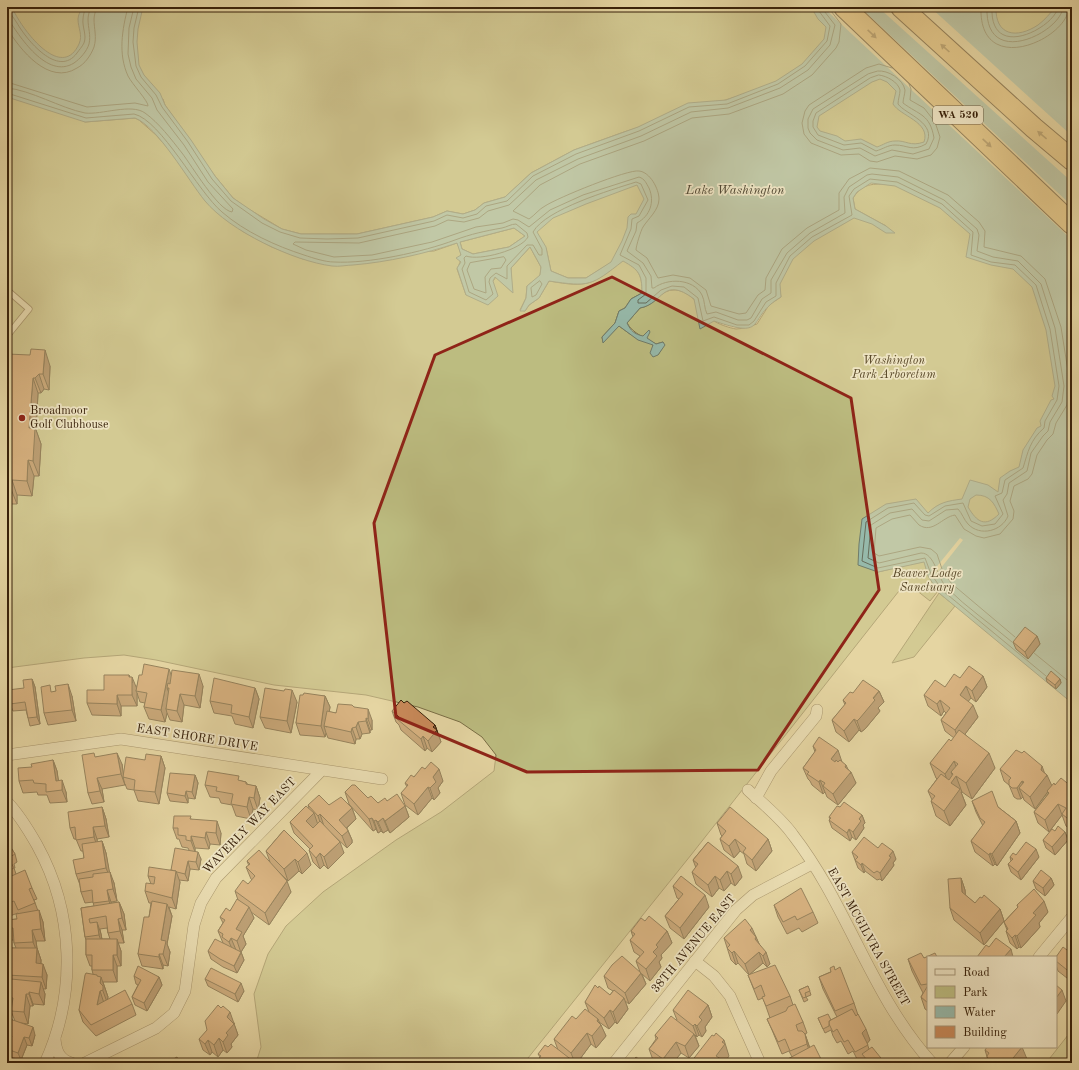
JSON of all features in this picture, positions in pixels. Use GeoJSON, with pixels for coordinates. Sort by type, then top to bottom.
{"type":"FeatureCollection","features":[{"type":"Feature","properties":{"kind":"highway","name":"WA 520"},"geometry":{"type":"LineString","coordinates":[[844,7],[1072,224]]}},
{"type":"Feature","properties":{"kind":"highway"},"geometry":{"type":"LineString","coordinates":[[901,7],[1034,128],[1072,160]]}},
{"type":"Feature","properties":{"kind":"street"},"geometry":{"type":"LineString","coordinates":[[756,798],[771,770],[816,716],[817,710]]}},
{"type":"Feature","properties":{"kind":"street","name":"EAST SHORE DRIVE"},"geometry":{"type":"LineString","coordinates":[[7,755],[121,739],[321,771],[382,779]]}},
{"type":"Feature","properties":{"kind":"street","name":"WAVERLY WAY EAST"},"geometry":{"type":"LineString","coordinates":[[85,1063],[156,1028],[174,1013],[185,991],[194,926],[201,903],[216,878],[321,771]]}},
{"type":"Feature","properties":{"kind":"street","name":"EAST MCGILVRA STREET"},"geometry":{"type":"LineString","coordinates":[[748,790],[789,829],[838,906],[886,1000],[899,1020],[932,1063]]}},
{"type":"Feature","properties":{"kind":"street"},"geometry":{"type":"LineString","coordinates":[[7,802],[31,835],[40,851],[56,890],[64,920],[67,945],[64,1004],[55,1038],[45,1063]]}},
{"type":"Feature","properties":{"kind":"street","name":"38TH AVENUE EAST"},"geometry":{"type":"LineString","coordinates":[[614,1063],[736,910],[753,895],[812,864]]}},
{"type":"Feature","properties":{"kind":"street"},"geometry":{"type":"LineString","coordinates":[[1040,956],[1072,917]]}},
{"type":"Feature","properties":{"kind":"street"},"geometry":{"type":"LineString","coordinates":[[695,961],[714,976],[730,996],[760,1063]]}},
{"type":"Feature","properties":{"kind":"street"},"geometry":{"type":"LineString","coordinates":[[55,1038],[58,1054],[63,1059],[72,1063]]}},
{"type":"Feature","properties":{"kind":"street"},"geometry":{"type":"LineString","coordinates":[[950,1063],[963,1048]]}},
{"type":"Feature","properties":{"kind":"lane"},"geometry":{"type":"LineString","coordinates":[[7,290],[29,309],[7,336]]}},
{"type":"Feature","properties":{"kind":"highlighted area"},"geometry":{"type":"Polygon","coordinates":[[[612,277],[851,398],[879,590],[758,770],[527,772],[396,717],[374,523],[435,355],[612,277]]]}},
{"type":"Feature","properties":{"kind":"green space"},"geometry":{"type":"Polygon","coordinates":[[[7,7],[110,7],[104,56],[54,75],[7,7]]]}},
{"type":"Feature","properties":{"kind":"green space"},"geometry":{"type":"Polygon","coordinates":[[[128,7],[824,7],[969,145],[887,171],[782,154],[843,63],[624,132],[574,150],[531,173],[505,197],[484,203],[475,210],[463,214],[447,211],[433,217],[357,234],[301,234],[282,229],[233,198],[215,176],[165,105],[163,99],[136,91],[128,7]]]}},
{"type":"Feature","properties":{"kind":"green space"},"geometry":{"type":"Polygon","coordinates":[[[966,7],[1066,7],[1019,44],[966,7]]]}},
{"type":"Feature","properties":{"kind":"green space"},"geometry":{"type":"Polygon","coordinates":[[[7,76],[85,122],[135,118],[139,120],[156,135],[242,231],[272,247],[303,259],[434,251],[457,243],[461,256],[457,269],[466,295],[493,281],[496,277],[512,292],[511,268],[530,247],[541,267],[540,276],[527,286],[526,298],[520,310],[525,311],[529,305],[539,298],[549,281],[582,284],[604,275],[623,260],[633,267],[638,273],[641,281],[642,293],[631,299],[625,308],[619,311],[615,323],[602,337],[603,342],[619,326],[630,334],[652,344],[658,355],[664,345],[663,342],[656,344],[636,333],[627,323],[640,308],[645,307],[665,292],[675,290],[681,291],[691,297],[713,320],[727,327],[736,329],[757,324],[769,305],[781,297],[779,284],[770,276],[849,210],[886,226],[855,209],[853,198],[866,186],[876,184],[894,185],[1072,239],[1072,524],[991,537],[878,572],[924,561],[947,580],[930,601],[906,582],[691,855],[524,1063],[256,1063],[261,1047],[254,994],[268,954],[286,926],[323,892],[396,840],[441,812],[494,771],[496,755],[482,737],[460,722],[418,707],[366,695],[274,685],[156,660],[124,655],[84,658],[7,668],[7,76]]]}},
{"type":"Feature","properties":{"kind":"green space"},"geometry":{"type":"Polygon","coordinates":[[[645,172],[650,201],[612,262],[586,278],[568,278],[551,271],[546,248],[532,234],[534,218],[645,172]]]}},
{"type":"Feature","properties":{"kind":"green space"},"geometry":{"type":"Polygon","coordinates":[[[514,228],[525,236],[509,247],[473,254],[462,249],[460,242],[514,228]]]}},
{"type":"Feature","properties":{"kind":"green space"},"geometry":{"type":"Polygon","coordinates":[[[939,593],[955,606],[914,657],[892,663],[939,593]]]}},
{"type":"Feature","properties":{"kind":"green space"},"geometry":{"type":"Polygon","coordinates":[[[1072,1030],[1072,1063],[1046,1063],[1072,1030]]]}},
{"type":"Feature","properties":{"kind":"water","name":"Lake Washington"},"geometry":{"type":"Polygon","coordinates":[[[7,7],[12,7],[23,27],[42,48],[52,55],[62,57],[71,54],[79,44],[80,35],[78,19],[81,7],[143,7],[138,29],[137,42],[139,65],[144,75],[160,93],[165,105],[215,176],[233,198],[282,229],[301,234],[357,234],[433,217],[447,211],[463,214],[475,210],[484,203],[505,197],[531,173],[574,150],[638,127],[688,103],[726,100],[776,81],[802,64],[824,39],[826,27],[818,19],[811,7],[996,7],[999,24],[1003,29],[1015,33],[1022,32],[1038,25],[1056,7],[1072,7],[1072,703],[939,593],[928,576],[924,562],[878,572],[858,565],[862,519],[886,504],[916,499],[928,513],[936,506],[952,500],[962,499],[970,480],[988,485],[998,492],[1000,478],[1019,467],[1023,450],[1037,428],[1041,426],[1040,421],[1051,400],[1054,399],[1052,396],[1055,386],[1046,330],[1032,287],[1013,269],[991,265],[966,257],[970,234],[940,208],[895,186],[871,183],[857,192],[853,198],[855,209],[886,226],[895,233],[886,233],[872,224],[854,218],[814,241],[793,259],[780,284],[781,297],[770,305],[755,324],[750,327],[743,328],[731,326],[714,321],[700,329],[694,299],[683,292],[669,290],[654,302],[640,308],[627,323],[631,330],[635,333],[643,336],[649,330],[650,332],[647,338],[656,344],[663,342],[665,345],[658,355],[653,357],[650,353],[653,345],[638,340],[619,326],[603,343],[602,337],[615,323],[619,311],[625,308],[631,299],[642,293],[641,281],[638,273],[633,267],[623,261],[604,276],[589,283],[573,284],[549,281],[539,298],[529,305],[525,311],[520,311],[526,298],[527,286],[540,275],[541,267],[530,247],[511,268],[513,293],[495,277],[493,281],[498,296],[488,305],[466,295],[457,268],[461,262],[456,258],[461,255],[457,243],[432,251],[393,260],[366,264],[332,266],[316,263],[299,258],[263,243],[230,223],[216,212],[198,192],[163,143],[144,123],[135,118],[85,122],[7,97],[7,7]],[[880,79],[872,82],[819,116],[817,127],[820,131],[837,136],[845,141],[861,139],[877,147],[892,141],[912,144],[924,142],[925,135],[919,124],[893,104],[896,91],[887,82],[880,79]],[[637,185],[553,218],[537,232],[546,247],[551,271],[568,278],[586,278],[611,262],[627,228],[628,217],[631,214],[636,214],[644,199],[637,185]],[[514,228],[460,242],[462,249],[473,254],[509,247],[525,236],[514,228]],[[976,495],[970,499],[968,507],[978,519],[985,522],[990,521],[999,514],[991,500],[985,496],[976,495]]]}},
{"type":"Feature","properties":{"kind":"pier"},"geometry":{"type":"Polygon","coordinates":[[[823,7],[860,7],[1072,206],[1072,240],[823,7]]]}},
{"type":"Feature","properties":{"kind":"pier"},"geometry":{"type":"Polygon","coordinates":[[[878,7],[930,7],[1072,136],[1072,182],[878,7]]]}},
{"type":"Feature","properties":{"kind":"pier"},"geometry":{"type":"Polygon","coordinates":[[[960,538],[963,540],[937,573],[934,570],[960,538]]]}},
{"type":"Feature","properties":{"kind":"building","name":"Broadmoor Golf Clubhouse"},"geometry":{"type":"Polygon","coordinates":[[[31,349],[45,350],[43,374],[39,374],[33,378],[29,428],[35,428],[33,461],[28,460],[27,481],[12,480],[11,489],[7,489],[7,354],[30,355],[31,349]]]}},
{"type":"Feature","properties":{"kind":"building"},"geometry":{"type":"Polygon","coordinates":[[[1025,627],[1037,636],[1025,652],[1013,642],[1025,627]]]}},
{"type":"Feature","properties":{"kind":"building"},"geometry":{"type":"Polygon","coordinates":[[[144,664],[169,669],[161,710],[144,707],[147,693],[136,691],[139,675],[142,675],[144,664]]]}},
{"type":"Feature","properties":{"kind":"building"},"geometry":{"type":"Polygon","coordinates":[[[969,666],[983,676],[972,691],[966,686],[960,695],[973,705],[955,730],[941,720],[950,708],[940,700],[937,704],[924,695],[935,680],[945,687],[954,674],[960,678],[969,666]]]}},
{"type":"Feature","properties":{"kind":"building"},"geometry":{"type":"Polygon","coordinates":[[[172,670],[199,674],[195,696],[180,694],[177,711],[166,709],[169,688],[167,688],[168,683],[170,684],[172,670]]]}},
{"type":"Feature","properties":{"kind":"building"},"geometry":{"type":"Polygon","coordinates":[[[1051,671],[1060,679],[1055,685],[1046,678],[1051,671]]]}},
{"type":"Feature","properties":{"kind":"building"},"geometry":{"type":"Polygon","coordinates":[[[104,675],[129,675],[129,677],[132,677],[132,695],[117,695],[117,704],[87,703],[87,690],[104,690],[104,675]]]}},
{"type":"Feature","properties":{"kind":"building"},"geometry":{"type":"Polygon","coordinates":[[[214,678],[255,688],[249,717],[231,713],[232,705],[210,701],[214,678]]]}},
{"type":"Feature","properties":{"kind":"building"},"geometry":{"type":"Polygon","coordinates":[[[32,679],[37,717],[28,718],[25,702],[10,704],[8,690],[24,688],[23,680],[32,679]]]}},
{"type":"Feature","properties":{"kind":"building"},"geometry":{"type":"Polygon","coordinates":[[[863,680],[879,691],[873,698],[875,700],[860,718],[857,721],[854,719],[844,731],[832,720],[846,703],[843,700],[850,692],[853,693],[863,680]]]}},
{"type":"Feature","properties":{"kind":"building"},"geometry":{"type":"Polygon","coordinates":[[[68,684],[72,710],[44,713],[41,687],[50,685],[51,692],[56,691],[55,686],[68,684]]]}},
{"type":"Feature","properties":{"kind":"building"},"geometry":{"type":"Polygon","coordinates":[[[265,688],[284,691],[285,689],[292,690],[287,721],[260,717],[265,688]]]}},
{"type":"Feature","properties":{"kind":"building"},"geometry":{"type":"Polygon","coordinates":[[[304,693],[325,696],[321,726],[296,723],[300,695],[303,695],[304,693]]]}},
{"type":"Feature","properties":{"kind":"building"},"geometry":{"type":"Polygon","coordinates":[[[401,700],[404,703],[407,701],[435,725],[433,727],[437,730],[428,741],[423,736],[421,739],[397,719],[399,717],[392,711],[401,700]]]}},
{"type":"Feature","properties":{"kind":"building"},"geometry":{"type":"Polygon","coordinates":[[[338,704],[352,705],[354,707],[368,709],[368,719],[366,718],[366,721],[358,722],[356,727],[352,728],[351,732],[324,726],[327,711],[336,713],[338,704]]]}},
{"type":"Feature","properties":{"kind":"building"},"geometry":{"type":"Polygon","coordinates":[[[959,730],[989,753],[966,783],[956,776],[951,783],[960,789],[944,811],[931,801],[935,796],[928,791],[941,774],[949,780],[953,774],[951,772],[958,764],[954,761],[945,774],[930,763],[949,739],[951,741],[959,730]]]}},
{"type":"Feature","properties":{"kind":"building"},"geometry":{"type":"Polygon","coordinates":[[[819,737],[838,750],[831,759],[835,762],[836,760],[838,762],[840,760],[851,772],[833,794],[823,786],[825,783],[820,780],[819,782],[807,774],[809,772],[803,768],[816,750],[813,746],[819,737]]]}},
{"type":"Feature","properties":{"kind":"building"},"geometry":{"type":"Polygon","coordinates":[[[1016,750],[1022,753],[1024,751],[1042,766],[1041,770],[1047,775],[1030,797],[1019,788],[1024,782],[1022,781],[1017,788],[1012,788],[1009,785],[1009,780],[1011,778],[1000,769],[1016,750]]]}},
{"type":"Feature","properties":{"kind":"building"},"geometry":{"type":"Polygon","coordinates":[[[94,753],[95,757],[117,753],[121,774],[97,778],[100,791],[88,793],[82,755],[94,753]]]}},
{"type":"Feature","properties":{"kind":"building"},"geometry":{"type":"Polygon","coordinates":[[[146,754],[161,756],[155,792],[134,790],[135,780],[123,777],[126,757],[145,760],[146,754]]]}},
{"type":"Feature","properties":{"kind":"building"},"geometry":{"type":"Polygon","coordinates":[[[53,760],[56,781],[62,780],[62,790],[46,792],[46,784],[34,783],[33,780],[19,781],[18,768],[32,767],[31,764],[53,760]]]}},
{"type":"Feature","properties":{"kind":"building"},"geometry":{"type":"Polygon","coordinates":[[[431,762],[439,769],[433,777],[436,782],[430,788],[428,787],[414,804],[401,793],[408,785],[405,783],[411,775],[414,777],[422,767],[425,769],[431,762]]]}},
{"type":"Feature","properties":{"kind":"building"},"geometry":{"type":"Polygon","coordinates":[[[208,771],[239,776],[238,780],[246,782],[246,784],[256,786],[254,798],[249,797],[247,807],[231,804],[233,794],[216,791],[217,787],[205,785],[208,771]]]}},
{"type":"Feature","properties":{"kind":"building"},"geometry":{"type":"Polygon","coordinates":[[[170,773],[195,775],[192,792],[186,791],[185,796],[167,793],[170,773]]]}},
{"type":"Feature","properties":{"kind":"building"},"geometry":{"type":"Polygon","coordinates":[[[1061,778],[1072,787],[1072,822],[1062,814],[1066,808],[1058,804],[1045,820],[1034,812],[1049,793],[1047,791],[1061,778]]]}},
{"type":"Feature","properties":{"kind":"building"},"geometry":{"type":"Polygon","coordinates":[[[352,785],[355,785],[368,798],[371,796],[378,803],[385,798],[387,801],[397,794],[405,806],[385,821],[383,818],[378,822],[376,820],[374,821],[372,818],[369,819],[345,792],[352,785]]]}},
{"type":"Feature","properties":{"kind":"building"},"geometry":{"type":"Polygon","coordinates":[[[992,791],[998,807],[1016,821],[992,854],[990,853],[989,855],[971,841],[985,822],[980,818],[972,801],[992,791]]]}},
{"type":"Feature","properties":{"kind":"building"},"geometry":{"type":"Polygon","coordinates":[[[319,795],[329,805],[341,797],[352,808],[339,820],[348,831],[342,836],[320,814],[318,816],[308,805],[319,795]]]}},
{"type":"Feature","properties":{"kind":"building"},"geometry":{"type":"Polygon","coordinates":[[[844,802],[862,815],[859,819],[861,821],[853,832],[849,829],[847,833],[829,820],[831,818],[829,817],[837,806],[840,807],[844,802]]]}},
{"type":"Feature","properties":{"kind":"building"},"geometry":{"type":"Polygon","coordinates":[[[306,806],[314,813],[306,821],[313,828],[320,821],[340,842],[324,857],[320,853],[316,858],[309,850],[313,846],[290,822],[306,806]]]}},
{"type":"Feature","properties":{"kind":"building"},"geometry":{"type":"Polygon","coordinates":[[[102,807],[105,826],[93,827],[94,837],[76,840],[75,827],[70,828],[68,812],[102,807]]]}},
{"type":"Feature","properties":{"kind":"building"},"geometry":{"type":"Polygon","coordinates":[[[730,807],[768,839],[752,860],[743,852],[746,848],[735,839],[729,846],[720,839],[726,831],[717,823],[730,807]]]}},
{"type":"Feature","properties":{"kind":"building"},"geometry":{"type":"Polygon","coordinates":[[[174,816],[191,816],[190,819],[217,821],[216,833],[206,832],[205,838],[191,836],[191,841],[186,840],[186,836],[178,835],[178,828],[173,828],[174,816]]]}},
{"type":"Feature","properties":{"kind":"building"},"geometry":{"type":"Polygon","coordinates":[[[1058,826],[1065,832],[1052,847],[1043,840],[1052,829],[1055,831],[1058,826]]]}},
{"type":"Feature","properties":{"kind":"building"},"geometry":{"type":"Polygon","coordinates":[[[284,830],[307,853],[298,862],[295,859],[284,869],[266,851],[284,830]]]}},
{"type":"Feature","properties":{"kind":"building"},"geometry":{"type":"Polygon","coordinates":[[[864,837],[878,848],[882,843],[893,851],[889,856],[891,857],[880,873],[877,871],[874,873],[862,863],[861,865],[855,860],[858,857],[852,852],[864,837]]]}},
{"type":"Feature","properties":{"kind":"building"},"geometry":{"type":"Polygon","coordinates":[[[102,841],[106,868],[76,874],[73,860],[84,858],[82,844],[102,841]]]}},
{"type":"Feature","properties":{"kind":"building"},"geometry":{"type":"Polygon","coordinates":[[[708,842],[738,866],[731,874],[727,871],[720,880],[715,876],[708,885],[692,872],[698,864],[693,860],[708,842]]]}},
{"type":"Feature","properties":{"kind":"building"},"geometry":{"type":"Polygon","coordinates":[[[1026,842],[1036,849],[1018,872],[1008,864],[1013,859],[1010,857],[1013,853],[1016,855],[1026,842]]]}},
{"type":"Feature","properties":{"kind":"building"},"geometry":{"type":"Polygon","coordinates":[[[10,846],[15,854],[10,857],[12,860],[10,861],[14,868],[7,872],[7,847],[10,846]]]}},
{"type":"Feature","properties":{"kind":"building"},"geometry":{"type":"Polygon","coordinates":[[[175,848],[198,852],[196,862],[188,861],[185,874],[171,870],[175,848]]]}},
{"type":"Feature","properties":{"kind":"building"},"geometry":{"type":"Polygon","coordinates":[[[259,850],[287,881],[265,913],[235,891],[243,880],[248,884],[255,876],[246,867],[250,864],[247,861],[259,850]]]}},
{"type":"Feature","properties":{"kind":"building"},"geometry":{"type":"Polygon","coordinates":[[[149,867],[176,871],[172,898],[145,891],[146,883],[154,884],[155,877],[148,876],[149,867]]]}},
{"type":"Feature","properties":{"kind":"building"},"geometry":{"type":"Polygon","coordinates":[[[25,870],[32,888],[29,889],[35,903],[18,910],[14,901],[7,904],[7,878],[25,870]]]}},
{"type":"Feature","properties":{"kind":"building"},"geometry":{"type":"Polygon","coordinates":[[[1041,870],[1051,878],[1043,888],[1033,881],[1041,870]]]}},
{"type":"Feature","properties":{"kind":"building"},"geometry":{"type":"Polygon","coordinates":[[[110,872],[113,889],[107,890],[109,901],[93,903],[92,890],[81,892],[79,879],[93,877],[93,874],[110,872]]]}},
{"type":"Feature","properties":{"kind":"building"},"geometry":{"type":"Polygon","coordinates":[[[681,876],[705,895],[680,928],[665,916],[683,894],[673,886],[681,876]]]}},
{"type":"Feature","properties":{"kind":"building"},"geometry":{"type":"Polygon","coordinates":[[[961,878],[962,892],[975,903],[984,895],[1000,909],[980,933],[950,908],[948,879],[961,878]]]}},
{"type":"Feature","properties":{"kind":"building"},"geometry":{"type":"Polygon","coordinates":[[[801,888],[813,912],[797,920],[795,916],[783,922],[774,905],[801,888]]]}},
{"type":"Feature","properties":{"kind":"building"},"geometry":{"type":"Polygon","coordinates":[[[1034,889],[1044,901],[1033,913],[1036,915],[1017,936],[1015,935],[1012,938],[1006,931],[1008,929],[1004,922],[1018,907],[1017,905],[1034,889]]]}},
{"type":"Feature","properties":{"kind":"building"},"geometry":{"type":"Polygon","coordinates":[[[237,899],[249,907],[236,929],[242,932],[237,941],[231,938],[229,942],[222,937],[223,934],[218,931],[225,920],[220,917],[226,908],[230,911],[237,899]]]}},
{"type":"Feature","properties":{"kind":"building"},"geometry":{"type":"Polygon","coordinates":[[[152,901],[167,904],[161,940],[166,941],[163,954],[159,954],[159,957],[138,954],[144,917],[149,917],[152,901]]]}},
{"type":"Feature","properties":{"kind":"building"},"geometry":{"type":"Polygon","coordinates":[[[119,902],[122,918],[118,919],[120,931],[108,933],[106,916],[89,919],[90,923],[97,922],[99,935],[85,937],[81,908],[119,902]]]}},
{"type":"Feature","properties":{"kind":"building"},"geometry":{"type":"Polygon","coordinates":[[[39,910],[41,929],[32,930],[33,942],[14,943],[13,928],[7,928],[7,920],[17,919],[16,914],[39,910]]]}},
{"type":"Feature","properties":{"kind":"building"},"geometry":{"type":"Polygon","coordinates":[[[649,916],[667,931],[656,945],[658,947],[653,952],[657,956],[646,969],[636,961],[644,952],[630,940],[635,934],[631,931],[641,918],[645,921],[649,916]]]}},
{"type":"Feature","properties":{"kind":"building"},"geometry":{"type":"Polygon","coordinates":[[[745,919],[752,928],[750,930],[756,937],[755,939],[766,952],[763,956],[759,952],[745,964],[734,951],[732,953],[727,948],[730,945],[724,938],[745,919]]]}},
{"type":"Feature","properties":{"kind":"building"},"geometry":{"type":"Polygon","coordinates":[[[996,938],[1011,949],[1005,956],[978,956],[986,945],[989,947],[996,938]]]}},
{"type":"Feature","properties":{"kind":"building"},"geometry":{"type":"Polygon","coordinates":[[[86,939],[117,939],[117,955],[113,955],[113,970],[92,970],[92,955],[86,955],[86,939]]]}},
{"type":"Feature","properties":{"kind":"building"},"geometry":{"type":"Polygon","coordinates":[[[215,939],[241,952],[234,966],[208,951],[215,939]]]}},
{"type":"Feature","properties":{"kind":"building"},"geometry":{"type":"Polygon","coordinates":[[[1072,939],[1072,974],[1057,962],[1057,956],[1063,947],[1067,950],[1071,945],[1069,942],[1072,939]]]}},
{"type":"Feature","properties":{"kind":"building"},"geometry":{"type":"Polygon","coordinates":[[[7,948],[37,948],[36,963],[43,964],[42,977],[7,975],[7,948]]]}},
{"type":"Feature","properties":{"kind":"building"},"geometry":{"type":"Polygon","coordinates":[[[921,953],[924,958],[927,957],[927,984],[921,985],[908,959],[921,953]]]}},
{"type":"Feature","properties":{"kind":"building"},"geometry":{"type":"Polygon","coordinates":[[[935,953],[936,956],[928,956],[935,953]]]}},
{"type":"Feature","properties":{"kind":"building"},"geometry":{"type":"Polygon","coordinates":[[[622,956],[641,973],[625,993],[604,976],[612,965],[622,956]]]}},
{"type":"Feature","properties":{"kind":"building"},"geometry":{"type":"Polygon","coordinates":[[[775,965],[790,996],[766,1006],[762,997],[765,996],[761,985],[754,989],[748,975],[775,965]]]}},
{"type":"Feature","properties":{"kind":"building"},"geometry":{"type":"Polygon","coordinates":[[[138,966],[159,977],[144,1003],[132,997],[141,980],[134,976],[138,966]]]}},
{"type":"Feature","properties":{"kind":"building"},"geometry":{"type":"Polygon","coordinates":[[[834,966],[835,970],[840,967],[854,1003],[835,1011],[819,977],[831,972],[830,968],[834,966]]]}},
{"type":"Feature","properties":{"kind":"building"},"geometry":{"type":"Polygon","coordinates":[[[211,968],[241,983],[235,994],[205,979],[211,968]]]}},
{"type":"Feature","properties":{"kind":"building"},"geometry":{"type":"Polygon","coordinates":[[[86,973],[101,977],[100,983],[103,986],[103,990],[100,991],[97,1005],[125,990],[132,1004],[91,1025],[79,1010],[86,973]]]}},
{"type":"Feature","properties":{"kind":"building"},"geometry":{"type":"Polygon","coordinates":[[[11,979],[41,982],[39,994],[29,992],[29,994],[26,994],[24,1012],[11,1011],[13,998],[9,997],[11,979]]]}},
{"type":"Feature","properties":{"kind":"building"},"geometry":{"type":"Polygon","coordinates":[[[595,985],[598,988],[599,986],[610,995],[614,990],[624,998],[613,1012],[610,1010],[604,1018],[585,1002],[595,985]]]}},
{"type":"Feature","properties":{"kind":"building"},"geometry":{"type":"Polygon","coordinates":[[[808,986],[810,991],[805,993],[806,997],[803,998],[799,990],[808,986]]]}},
{"type":"Feature","properties":{"kind":"building"},"geometry":{"type":"Polygon","coordinates":[[[1057,986],[1062,990],[1057,997],[1057,986]]]}},
{"type":"Feature","properties":{"kind":"building"},"geometry":{"type":"Polygon","coordinates":[[[927,987],[927,1002],[921,997],[927,987]]]}},
{"type":"Feature","properties":{"kind":"building"},"geometry":{"type":"Polygon","coordinates":[[[688,990],[708,1005],[699,1017],[702,1020],[697,1026],[695,1024],[693,1026],[673,1010],[688,990]]]}},
{"type":"Feature","properties":{"kind":"building"},"geometry":{"type":"Polygon","coordinates":[[[795,1004],[803,1022],[796,1025],[798,1031],[802,1031],[805,1034],[807,1044],[790,1051],[785,1039],[778,1042],[767,1019],[786,1011],[788,1007],[795,1004]]]}},
{"type":"Feature","properties":{"kind":"building"},"geometry":{"type":"Polygon","coordinates":[[[218,1005],[221,1008],[223,1006],[230,1012],[227,1017],[234,1024],[226,1033],[228,1035],[223,1042],[219,1038],[214,1045],[208,1040],[205,1044],[199,1039],[207,1030],[205,1021],[218,1005]]]}},
{"type":"Feature","properties":{"kind":"building"},"geometry":{"type":"Polygon","coordinates":[[[585,1009],[598,1019],[597,1021],[601,1025],[592,1036],[587,1033],[571,1053],[554,1039],[572,1016],[576,1019],[585,1009]]]}},
{"type":"Feature","properties":{"kind":"building"},"geometry":{"type":"Polygon","coordinates":[[[852,1009],[856,1016],[858,1014],[866,1029],[862,1033],[868,1045],[855,1052],[848,1040],[844,1042],[837,1029],[833,1032],[829,1024],[829,1021],[852,1009]]]}},
{"type":"Feature","properties":{"kind":"building"},"geometry":{"type":"Polygon","coordinates":[[[828,1014],[831,1020],[829,1021],[829,1026],[823,1029],[818,1018],[828,1014]]]}},
{"type":"Feature","properties":{"kind":"building"},"geometry":{"type":"Polygon","coordinates":[[[671,1016],[694,1034],[685,1046],[676,1042],[663,1059],[649,1049],[658,1038],[655,1035],[671,1016]]]}},
{"type":"Feature","properties":{"kind":"building"},"geometry":{"type":"Polygon","coordinates":[[[7,1018],[33,1027],[29,1038],[24,1037],[18,1053],[7,1049],[12,1036],[7,1034],[7,1018]]]}},
{"type":"Feature","properties":{"kind":"building"},"geometry":{"type":"Polygon","coordinates":[[[716,1033],[724,1040],[722,1042],[725,1044],[716,1056],[721,1059],[723,1063],[692,1063],[691,1062],[712,1035],[714,1036],[716,1033]]]}},
{"type":"Feature","properties":{"kind":"building"},"geometry":{"type":"Polygon","coordinates":[[[551,1044],[573,1061],[572,1063],[535,1063],[541,1056],[538,1054],[545,1045],[548,1047],[551,1044]]]}},
{"type":"Feature","properties":{"kind":"building"},"geometry":{"type":"Polygon","coordinates":[[[814,1045],[823,1063],[786,1063],[784,1061],[814,1045]]]}},
{"type":"Feature","properties":{"kind":"building"},"geometry":{"type":"Polygon","coordinates":[[[872,1047],[885,1063],[865,1063],[867,1060],[862,1054],[872,1047]]]}},
{"type":"Feature","properties":{"kind":"building"},"geometry":{"type":"Polygon","coordinates":[[[986,1048],[1021,1048],[1009,1063],[986,1063],[989,1053],[985,1050],[986,1048]]]}},
{"type":"Feature","properties":{"kind":"building"},"geometry":{"type":"Polygon","coordinates":[[[7,1056],[17,1062],[17,1063],[7,1063],[7,1056]]]}},
{"type":"Feature","properties":{"kind":"building"},"geometry":{"type":"Polygon","coordinates":[[[177,1057],[180,1063],[166,1063],[177,1057]]]}},
{"type":"Feature","properties":{"kind":"building"},"geometry":{"type":"Polygon","coordinates":[[[636,1057],[644,1063],[627,1063],[629,1061],[631,1062],[636,1057]]]}},
{"type":"Feature","properties":{"kind":"place","name":"Broadmoor Golf Clubhouse"},"geometry":{"type":"Point","coordinates":[22,418]}},
{"type":"Feature","properties":{"kind":"park label","name":"Washington Park Arboretum"},"geometry":{"type":"Point","coordinates":[894,368]}},
{"type":"Feature","properties":{"kind":"park label","name":"Beaver Lodge Sanctuary"},"geometry":{"type":"Point","coordinates":[927,581]}}]}
